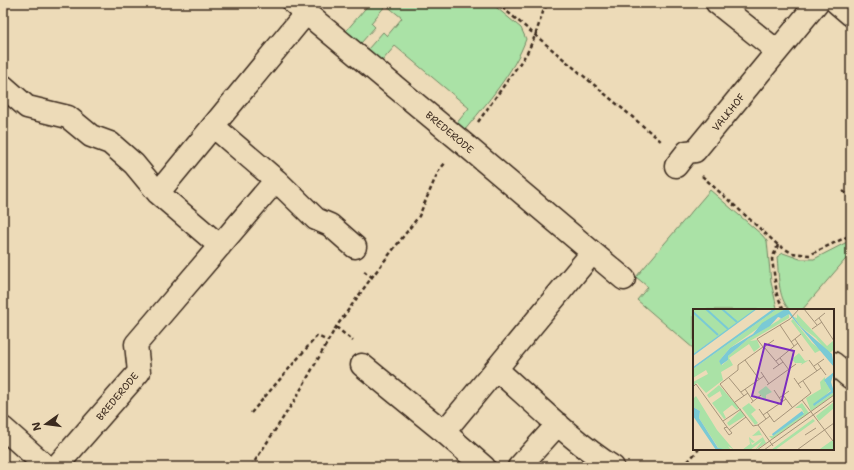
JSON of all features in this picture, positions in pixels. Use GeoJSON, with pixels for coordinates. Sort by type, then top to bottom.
{"type":"FeatureCollection","features":[{"type":"Feature","properties":{"kind":"street"},"geometry":{"type":"LineString","coordinates":[[717,3],[777,51]]}},
{"type":"Feature","properties":{"kind":"street","name":"VALKHOF"},"geometry":{"type":"LineString","coordinates":[[676,166],[687,152],[695,151],[816,3]]}},
{"type":"Feature","properties":{"kind":"street"},"geometry":{"type":"LineString","coordinates":[[837,3],[851,15]]}},
{"type":"Feature","properties":{"kind":"street","name":"BREDERODE"},"geometry":{"type":"LineString","coordinates":[[158,193],[213,126],[300,8],[463,142],[624,279]]}},
{"type":"Feature","properties":{"kind":"street"},"geometry":{"type":"LineString","coordinates":[[3,86],[27,107],[68,117],[91,136],[110,143],[134,164],[158,193],[220,246]]}},
{"type":"Feature","properties":{"kind":"street"},"geometry":{"type":"LineString","coordinates":[[213,126],[276,180],[316,219],[330,225],[355,247]]}},
{"type":"Feature","properties":{"kind":"street","name":"BREDERODE"},"geometry":{"type":"LineString","coordinates":[[56,467],[139,372],[136,344],[276,180]]}},
{"type":"Feature","properties":{"kind":"street"},"geometry":{"type":"LineString","coordinates":[[444,432],[592,252]]}},
{"type":"Feature","properties":{"kind":"street"},"geometry":{"type":"LineString","coordinates":[[834,364],[851,378]]}},
{"type":"Feature","properties":{"kind":"street"},"geometry":{"type":"LineString","coordinates":[[362,365],[484,467]]}},
{"type":"Feature","properties":{"kind":"street"},"geometry":{"type":"LineString","coordinates":[[496,369],[558,424],[613,467]]}},
{"type":"Feature","properties":{"kind":"street"},"geometry":{"type":"LineString","coordinates":[[519,467],[558,424]]}},
{"type":"Feature","properties":{"kind":"street"},"geometry":{"type":"LineString","coordinates":[[3,428],[47,467]]}},
{"type":"Feature","properties":{"kind":"path"},"geometry":{"type":"LineString","coordinates":[[502,8],[506,3]]}},
{"type":"Feature","properties":{"kind":"path"},"geometry":{"type":"LineString","coordinates":[[251,467],[296,398],[328,341],[372,277],[419,216],[438,172],[463,142],[527,53],[548,3]]}},
{"type":"Feature","properties":{"kind":"path"},"geometry":{"type":"LineString","coordinates":[[843,191],[851,198]]}},
{"type":"Feature","properties":{"kind":"path"},"geometry":{"type":"LineString","coordinates":[[778,245],[772,259],[777,295],[784,309]]}},
{"type":"Feature","properties":{"kind":"path"},"geometry":{"type":"LineString","coordinates":[[251,414],[317,336],[328,341]]}},
{"type":"Feature","properties":{"kind":"path"},"geometry":{"type":"LineString","coordinates":[[683,467],[698,450]]}},
{"type":"Feature","properties":{"kind":"green space"},"geometry":{"type":"Polygon","coordinates":[[[370,3],[491,3],[521,28],[526,39],[515,63],[507,75],[464,131],[456,124],[469,108],[395,46],[382,61],[368,49],[383,32],[387,36],[402,18],[386,5],[371,23],[375,27],[361,43],[346,31],[370,3]]]}},
{"type":"Feature","properties":{"kind":"green space"},"geometry":{"type":"Polygon","coordinates":[[[710,190],[767,241],[771,282],[778,309],[693,309],[693,348],[637,300],[648,287],[636,277],[710,190]]]}},
{"type":"Feature","properties":{"kind":"green space"},"geometry":{"type":"Polygon","coordinates":[[[851,240],[851,253],[803,309],[789,309],[783,299],[781,292],[777,257],[783,253],[800,259],[814,259],[851,240]]]}}]}
